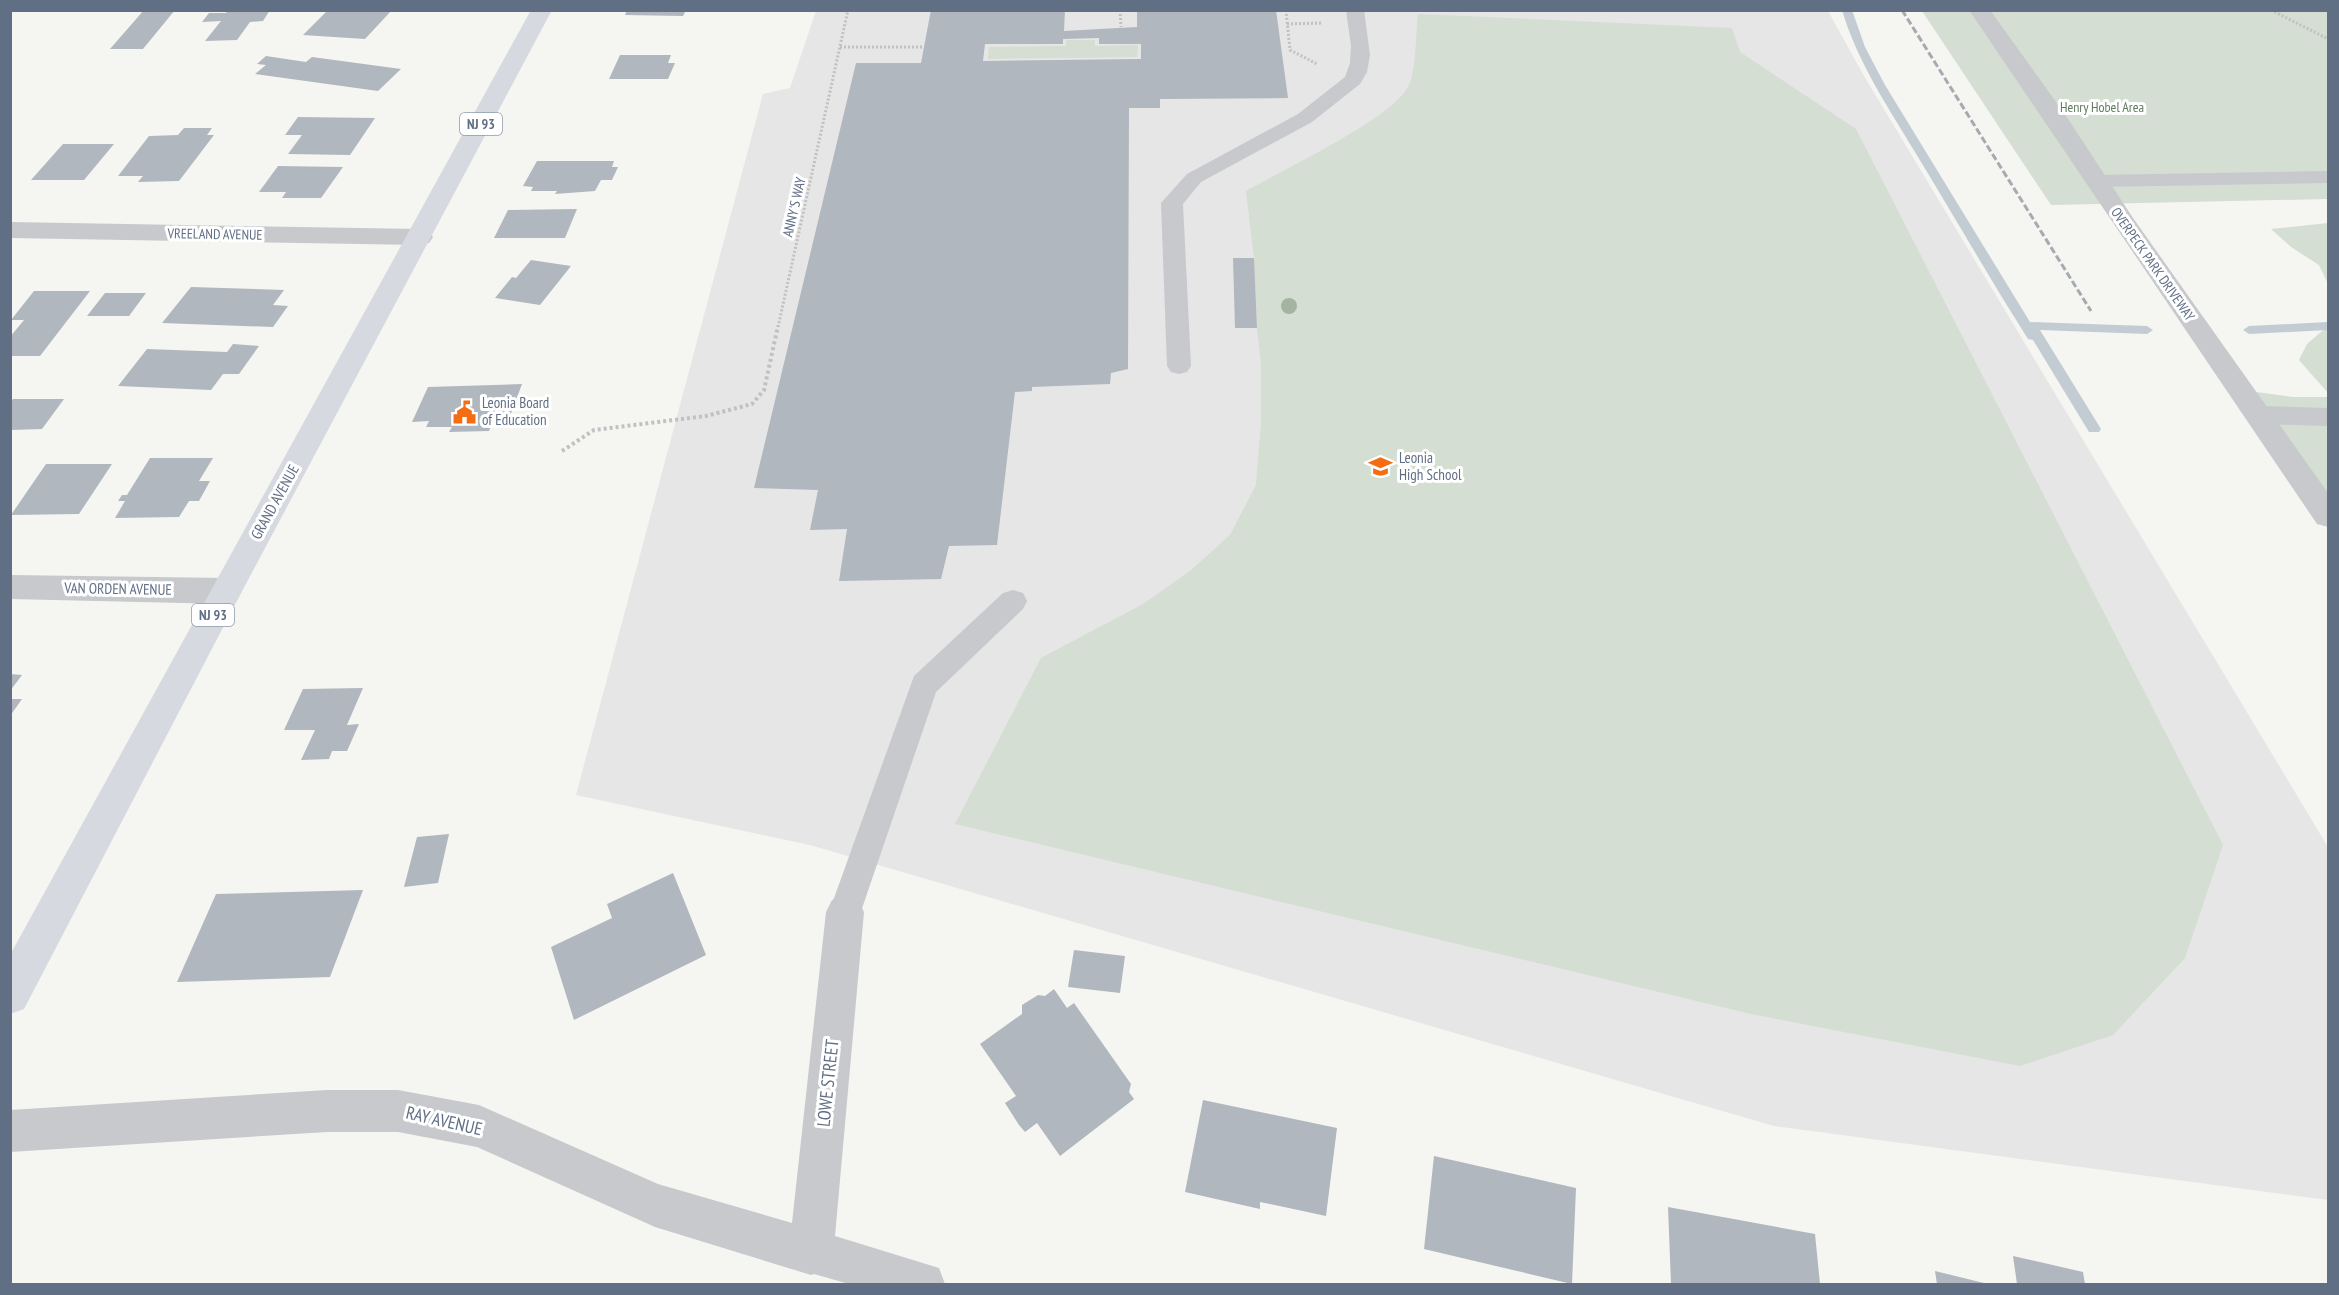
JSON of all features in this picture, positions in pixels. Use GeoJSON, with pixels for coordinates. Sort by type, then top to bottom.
{"type":"FeatureCollection","features":[{"type":"Feature","properties":{"kind":"main road","name":"GRAND AVENUE"},"geometry":{"type":"LineString","coordinates":[[10,995],[226,591],[542,10]]}},
{"type":"Feature","properties":{"kind":"street","name":"OVERPECK PARK DRIVEWAY"},"geometry":{"type":"LineString","coordinates":[[1980,10],[2328,516]]}},
{"type":"Feature","properties":{"kind":"street","name":"VREELAND AVENUE"},"geometry":{"type":"LineString","coordinates":[[10,230],[420,237]]}},
{"type":"Feature","properties":{"kind":"street","name":"VAN ORDEN AVENUE"},"geometry":{"type":"LineString","coordinates":[[10,586],[226,591]]}},
{"type":"Feature","properties":{"kind":"street","name":"LOWE STREET"},"geometry":{"type":"LineString","coordinates":[[811,1253],[845,912]]}},
{"type":"Feature","properties":{"kind":"street","name":"RAY AVENUE"},"geometry":{"type":"LineString","coordinates":[[10,1131],[327,1111],[398,1111],[479,1126],[655,1205],[811,1253],[923,1284]]}},
{"type":"Feature","properties":{"kind":"lane"},"geometry":{"type":"LineString","coordinates":[[1179,366],[1172,203],[1194,178],[1305,118],[1353,80],[1358,72],[1362,54],[1355,10]]}},
{"type":"Feature","properties":{"kind":"lane"},"geometry":{"type":"LineString","coordinates":[[2096,181],[2328,177]]}},
{"type":"Feature","properties":{"kind":"lane"},"geometry":{"type":"LineString","coordinates":[[2259,416],[2328,417]]}},
{"type":"Feature","properties":{"kind":"lane"},"geometry":{"type":"LineString","coordinates":[[845,912],[924,685],[1013,601]]}},
{"type":"Feature","properties":{"kind":"path","name":"ANNY'S WAY"},"geometry":{"type":"LineString","coordinates":[[562,451],[594,430],[706,416],[752,404],[764,390],[849,10]]}},
{"type":"Feature","properties":{"kind":"path"},"geometry":{"type":"LineString","coordinates":[[1120,10],[1121,27]]}},
{"type":"Feature","properties":{"kind":"path"},"geometry":{"type":"LineString","coordinates":[[1286,10],[1290,50],[1353,80]]}},
{"type":"Feature","properties":{"kind":"path"},"geometry":{"type":"LineString","coordinates":[[2271,10],[2328,39]]}},
{"type":"Feature","properties":{"kind":"path"},"geometry":{"type":"LineString","coordinates":[[840,47],[924,47]]}},
{"type":"Feature","properties":{"kind":"shaded area","name":"Leonia High School"},"geometry":{"type":"Polygon","coordinates":[[[816,11],[1828,11],[1864,76],[2328,847],[2328,1200],[1774,1126],[810,845],[576,795],[763,94],[790,88],[816,11]]]}},
{"type":"Feature","properties":{"kind":"green space","name":"Henry Hobel Area"},"geometry":{"type":"Polygon","coordinates":[[[1922,11],[2328,11],[2328,199],[2051,205],[1922,11]]]}},
{"type":"Feature","properties":{"kind":"green space"},"geometry":{"type":"Polygon","coordinates":[[[1418,14],[1732,28],[1740,52],[1856,129],[2223,845],[2185,958],[2113,1035],[2020,1066],[1751,1014],[955,824],[1041,658],[1143,604],[1190,571],[1230,535],[1256,485],[1261,423],[1261,364],[1254,258],[1246,191],[1334,144],[1398,100],[1411,81],[1418,14]]]}},
{"type":"Feature","properties":{"kind":"green space"},"geometry":{"type":"Polygon","coordinates":[[[1066,40],[1095,40],[1095,46],[1138,45],[1137,57],[988,59],[989,47],[1066,46],[1066,40]]]}},
{"type":"Feature","properties":{"kind":"green space"},"geometry":{"type":"Polygon","coordinates":[[[2328,223],[2328,284],[2319,265],[2291,247],[2271,229],[2328,223]]]}},
{"type":"Feature","properties":{"kind":"green space"},"geometry":{"type":"Polygon","coordinates":[[[2328,326],[2328,393],[2299,360],[2307,344],[2328,326]]]}},
{"type":"Feature","properties":{"kind":"green space"},"geometry":{"type":"Polygon","coordinates":[[[2241,390],[2293,397],[2328,397],[2328,516],[2241,390]]]}},
{"type":"Feature","properties":{"kind":"building"},"geometry":{"type":"Polygon","coordinates":[[[144,10],[175,10],[143,49],[110,49],[144,10]]]}},
{"type":"Feature","properties":{"kind":"building"},"geometry":{"type":"Polygon","coordinates":[[[228,10],[270,10],[263,21],[250,22],[237,40],[205,41],[221,21],[202,22],[209,13],[226,13],[228,10]]]}},
{"type":"Feature","properties":{"kind":"building"},"geometry":{"type":"Polygon","coordinates":[[[328,10],[392,10],[365,39],[303,35],[328,10]]]}},
{"type":"Feature","properties":{"kind":"building"},"geometry":{"type":"Polygon","coordinates":[[[627,10],[686,10],[683,16],[625,15],[627,10]]]}},
{"type":"Feature","properties":{"kind":"building"},"geometry":{"type":"Polygon","coordinates":[[[931,10],[1065,10],[1064,31],[1137,27],[1137,10],[1276,10],[1288,98],[1160,99],[1160,108],[1129,108],[1128,369],[1111,373],[1110,384],[1032,387],[1032,391],[1015,392],[997,545],[949,546],[941,579],[839,581],[847,529],[810,530],[818,490],[754,488],[856,63],[921,63],[931,10]],[[1099,38],[1063,39],[1063,44],[985,44],[983,61],[1141,59],[1141,44],[1099,44],[1099,38]]]}},
{"type":"Feature","properties":{"kind":"building"},"geometry":{"type":"Polygon","coordinates":[[[620,55],[671,55],[668,63],[675,63],[668,79],[609,79],[620,55]]]}},
{"type":"Feature","properties":{"kind":"building"},"geometry":{"type":"Polygon","coordinates":[[[266,56],[306,62],[312,57],[401,69],[378,91],[255,74],[266,65],[257,64],[266,56]]]}},
{"type":"Feature","properties":{"kind":"building"},"geometry":{"type":"Polygon","coordinates":[[[298,117],[375,118],[350,155],[288,154],[302,135],[285,135],[298,117]]]}},
{"type":"Feature","properties":{"kind":"building"},"geometry":{"type":"Polygon","coordinates":[[[184,128],[212,128],[207,135],[214,135],[179,181],[138,182],[143,176],[118,176],[149,136],[178,135],[184,128]]]}},
{"type":"Feature","properties":{"kind":"building"},"geometry":{"type":"Polygon","coordinates":[[[63,144],[114,144],[84,180],[31,180],[63,144]]]}},
{"type":"Feature","properties":{"kind":"building"},"geometry":{"type":"Polygon","coordinates":[[[537,161],[614,161],[612,167],[618,167],[612,180],[601,180],[595,191],[555,194],[557,191],[531,191],[533,187],[523,186],[537,161]]]}},
{"type":"Feature","properties":{"kind":"building"},"geometry":{"type":"Polygon","coordinates":[[[278,166],[343,167],[321,198],[282,198],[286,192],[259,192],[278,166]]]}},
{"type":"Feature","properties":{"kind":"building"},"geometry":{"type":"Polygon","coordinates":[[[577,209],[565,238],[494,238],[508,210],[577,209]]]}},
{"type":"Feature","properties":{"kind":"building"},"geometry":{"type":"Polygon","coordinates":[[[1233,258],[1254,258],[1257,328],[1235,328],[1233,258]]]}},
{"type":"Feature","properties":{"kind":"building"},"geometry":{"type":"Polygon","coordinates":[[[531,260],[571,266],[540,305],[495,298],[512,277],[516,278],[531,260]]]}},
{"type":"Feature","properties":{"kind":"building"},"geometry":{"type":"Polygon","coordinates":[[[191,287],[284,290],[273,305],[288,306],[273,327],[162,323],[191,287]]]}},
{"type":"Feature","properties":{"kind":"building"},"geometry":{"type":"Polygon","coordinates":[[[34,291],[90,291],[40,356],[10,356],[10,337],[24,320],[11,320],[34,291]]]}},
{"type":"Feature","properties":{"kind":"building"},"geometry":{"type":"Polygon","coordinates":[[[105,293],[146,293],[129,316],[87,316],[105,293]]]}},
{"type":"Feature","properties":{"kind":"building"},"geometry":{"type":"Polygon","coordinates":[[[233,344],[259,346],[239,374],[223,374],[211,390],[118,386],[147,349],[227,352],[233,344]]]}},
{"type":"Feature","properties":{"kind":"building","name":"Leonia Board of Education"},"geometry":{"type":"Polygon","coordinates":[[[522,384],[510,416],[495,417],[489,431],[449,432],[452,427],[426,427],[429,421],[412,422],[428,387],[522,384]]]}},
{"type":"Feature","properties":{"kind":"building"},"geometry":{"type":"Polygon","coordinates":[[[13,399],[64,399],[42,429],[10,430],[10,403],[13,399]]]}},
{"type":"Feature","properties":{"kind":"building"},"geometry":{"type":"Polygon","coordinates":[[[150,458],[213,458],[199,481],[210,481],[199,501],[189,501],[179,517],[115,518],[125,501],[118,501],[122,495],[127,495],[150,458]]]}},
{"type":"Feature","properties":{"kind":"building"},"geometry":{"type":"Polygon","coordinates":[[[46,464],[112,464],[79,514],[11,515],[46,464]]]}},
{"type":"Feature","properties":{"kind":"building"},"geometry":{"type":"Polygon","coordinates":[[[10,674],[22,675],[10,691],[10,674]]]}},
{"type":"Feature","properties":{"kind":"building"},"geometry":{"type":"Polygon","coordinates":[[[363,688],[347,725],[359,724],[347,751],[332,751],[329,759],[301,760],[315,730],[284,730],[303,689],[363,688]]]}},
{"type":"Feature","properties":{"kind":"building"},"geometry":{"type":"Polygon","coordinates":[[[10,699],[22,699],[10,716],[10,699]]]}},
{"type":"Feature","properties":{"kind":"building"},"geometry":{"type":"Polygon","coordinates":[[[449,834],[438,883],[404,887],[417,837],[449,834]]]}},
{"type":"Feature","properties":{"kind":"building"},"geometry":{"type":"Polygon","coordinates":[[[673,873],[706,955],[574,1020],[551,947],[612,918],[607,904],[673,873]]]}},
{"type":"Feature","properties":{"kind":"building"},"geometry":{"type":"Polygon","coordinates":[[[363,890],[330,977],[177,982],[216,894],[363,890]]]}},
{"type":"Feature","properties":{"kind":"building"},"geometry":{"type":"Polygon","coordinates":[[[1074,950],[1125,956],[1120,993],[1068,987],[1074,950]]]}},
{"type":"Feature","properties":{"kind":"building"},"geometry":{"type":"Polygon","coordinates":[[[1054,989],[1067,1008],[1074,1003],[1131,1084],[1129,1092],[1134,1099],[1060,1156],[1037,1123],[1025,1132],[1019,1125],[1005,1103],[1016,1096],[980,1044],[1022,1014],[1022,1005],[1038,995],[1045,996],[1054,989]]]}},
{"type":"Feature","properties":{"kind":"building"},"geometry":{"type":"Polygon","coordinates":[[[1203,1100],[1337,1128],[1326,1216],[1260,1202],[1260,1209],[1185,1192],[1203,1100]]]}},
{"type":"Feature","properties":{"kind":"building"},"geometry":{"type":"Polygon","coordinates":[[[1434,1156],[1576,1188],[1572,1284],[1424,1249],[1434,1156]]]}},
{"type":"Feature","properties":{"kind":"building"},"geometry":{"type":"Polygon","coordinates":[[[1668,1207],[1815,1234],[1820,1284],[1671,1284],[1668,1207]]]}},
{"type":"Feature","properties":{"kind":"building"},"geometry":{"type":"Polygon","coordinates":[[[2013,1256],[2083,1272],[2085,1284],[2017,1284],[2013,1256]]]}},
{"type":"Feature","properties":{"kind":"building"},"geometry":{"type":"Polygon","coordinates":[[[1935,1271],[1988,1284],[1937,1284],[1935,1271]]]}},
{"type":"Feature","properties":{"kind":"waterway"},"geometry":{"type":"LineString","coordinates":[[1847,10],[1852,28],[1869,66],[2032,336],[2031,326]]}},
{"type":"Feature","properties":{"kind":"waterway"},"geometry":{"type":"LineString","coordinates":[[2031,326],[2147,330]]}},
{"type":"Feature","properties":{"kind":"waterway"},"geometry":{"type":"LineString","coordinates":[[2031,326],[2094,429]]}},
{"type":"Feature","properties":{"kind":"waterway"},"geometry":{"type":"LineString","coordinates":[[2249,330],[2328,326]]}},
{"type":"Feature","properties":{"kind":"railway"},"geometry":{"type":"LineString","coordinates":[[1902,10],[2091,311]]}},
{"type":"Feature","properties":{"kind":"place","name":"Leonia Board of Education"},"geometry":{"type":"Point","coordinates":[464,412]}},
{"type":"Feature","properties":{"kind":"place","name":"Leonia High School"},"geometry":{"type":"Point","coordinates":[1381,467]}}]}
